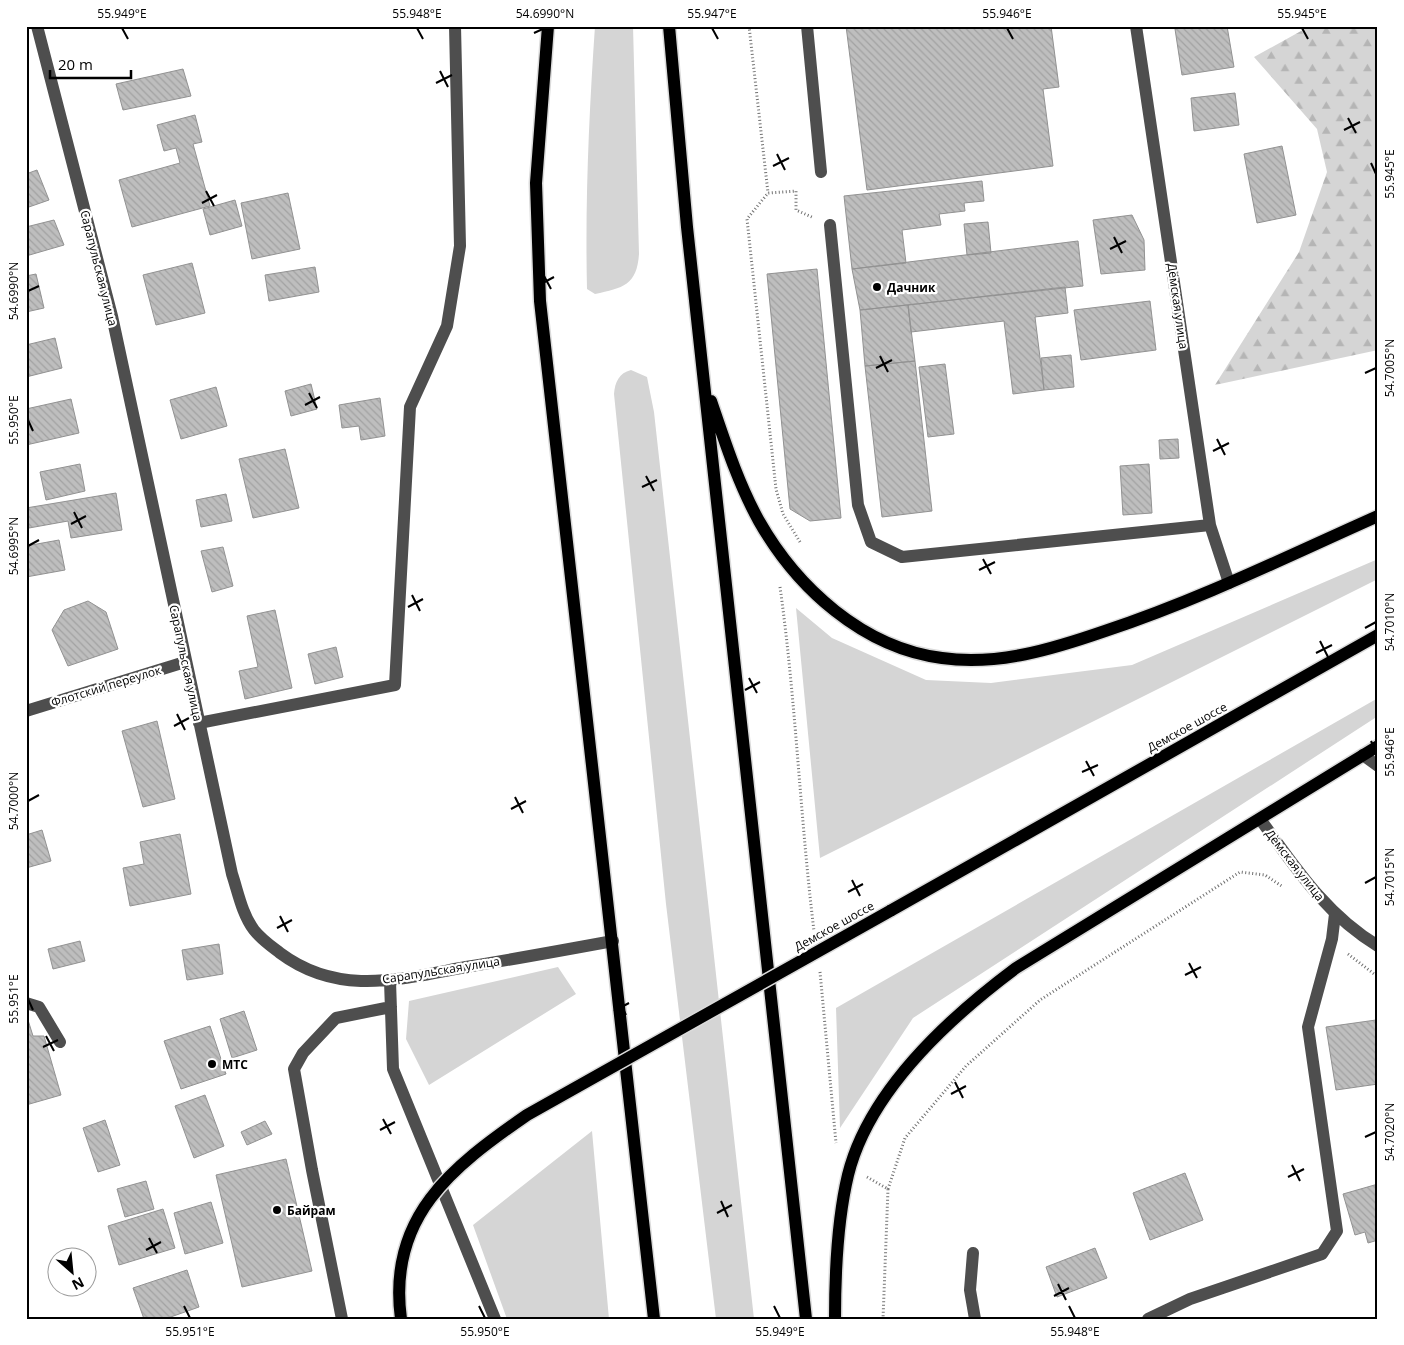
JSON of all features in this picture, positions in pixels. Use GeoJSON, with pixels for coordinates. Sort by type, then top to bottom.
{"type":"FeatureCollection","features":[{"type":"Feature","properties":{"kind":"main road"},"geometry":{"type":"LineString","coordinates":[[548,26],[536,183],[540,301],[654,1319]]}},
{"type":"Feature","properties":{"kind":"main road"},"geometry":{"type":"LineString","coordinates":[[669,26],[686,221],[806,1319]]}},
{"type":"Feature","properties":{"kind":"main road"},"geometry":{"type":"LineString","coordinates":[[703,376],[738,480],[759,521],[794,569],[835,612],[866,633],[903,650],[942,658],[981,660],[1015,657],[1067,644],[1144,618],[1229,583],[1378,516]]}},
{"type":"Feature","properties":{"kind":"main road","name":"Демское шоссе"},"geometry":{"type":"LineString","coordinates":[[401,1319],[399,1289],[402,1265],[411,1234],[431,1196],[454,1170],[482,1147],[527,1115],[1378,635]]}},
{"type":"Feature","properties":{"kind":"main road"},"geometry":{"type":"LineString","coordinates":[[835,1319],[840,1218],[850,1168],[863,1136],[882,1102],[942,1029],[973,1001],[1016,968],[1378,746]]}},
{"type":"Feature","properties":{"kind":"street","name":"Сарапульская улица"},"geometry":{"type":"LineString","coordinates":[[37,26],[112,316],[232,874],[242,905],[254,929],[268,944],[290,960],[311,972],[336,980],[390,981],[613,941]]}},
{"type":"Feature","properties":{"kind":"street"},"geometry":{"type":"LineString","coordinates":[[198,723],[394,685],[410,407],[447,326],[460,246],[455,26]]}},
{"type":"Feature","properties":{"kind":"street"},"geometry":{"type":"LineString","coordinates":[[807,26],[822,172]]}},
{"type":"Feature","properties":{"kind":"street","name":"Дёмская улица"},"geometry":{"type":"LineString","coordinates":[[1136,26],[1210,525],[1229,583]]}},
{"type":"Feature","properties":{"kind":"street"},"geometry":{"type":"LineString","coordinates":[[830,225],[858,505],[871,542],[902,557],[1210,525]]}},
{"type":"Feature","properties":{"kind":"street","name":"Флотский переулок"},"geometry":{"type":"LineString","coordinates":[[26,711],[185,662]]}},
{"type":"Feature","properties":{"kind":"street"},"geometry":{"type":"LineString","coordinates":[[1363,755],[1378,766]]}},
{"type":"Feature","properties":{"kind":"street","name":"Дёмская улица"},"geometry":{"type":"LineString","coordinates":[[1260,819],[1312,890],[1335,914],[1364,938],[1378,946]]}},
{"type":"Feature","properties":{"kind":"street"},"geometry":{"type":"LineString","coordinates":[[1148,1319],[1190,1299],[1322,1254],[1337,1231],[1308,1027],[1332,939],[1335,914]]}},
{"type":"Feature","properties":{"kind":"street"},"geometry":{"type":"LineString","coordinates":[[390,981],[392,1069],[495,1319]]}},
{"type":"Feature","properties":{"kind":"street"},"geometry":{"type":"LineString","coordinates":[[26,1003],[39,1007],[60,1042]]}},
{"type":"Feature","properties":{"kind":"street"},"geometry":{"type":"LineString","coordinates":[[342,1319],[294,1069],[303,1053],[336,1018],[391,1007]]}},
{"type":"Feature","properties":{"kind":"street"},"geometry":{"type":"LineString","coordinates":[[973,1253],[970,1290],[975,1319]]}},
{"type":"Feature","properties":{"kind":"path"},"geometry":{"type":"LineString","coordinates":[[749,26],[768,194]]}},
{"type":"Feature","properties":{"kind":"path"},"geometry":{"type":"LineString","coordinates":[[796,210],[796,191],[768,194],[747,218],[776,489],[783,514],[810,558],[779,580],[790,656],[808,880],[815,938]]}},
{"type":"Feature","properties":{"kind":"path"},"geometry":{"type":"LineString","coordinates":[[883,1319],[888,1189],[905,1138],[966,1066],[1040,1000],[1240,872],[1265,875],[1289,891]]}},
{"type":"Feature","properties":{"kind":"path"},"geometry":{"type":"LineString","coordinates":[[1332,939],[1378,977]]}},
{"type":"Feature","properties":{"kind":"path"},"geometry":{"type":"LineString","coordinates":[[819,967],[838,1161],[888,1189]]}},
{"type":"Feature","properties":{"kind":"green space"},"geometry":{"type":"Polygon","coordinates":[[[595,26],[633,26],[639,254],[638,264],[632,279],[621,287],[595,294],[587,289],[587,223],[588,158],[595,26]]]}},
{"type":"Feature","properties":{"kind":"green space"},"geometry":{"type":"Polygon","coordinates":[[[1310,26],[1378,26],[1378,350],[1215,385],[1299,252],[1327,172],[1317,129],[1254,57],[1310,26]]]}},
{"type":"Feature","properties":{"kind":"green space"},"geometry":{"type":"Polygon","coordinates":[[[631,370],[647,377],[654,412],[754,1319],[716,1319],[666,904],[614,394],[618,379],[623,373],[631,370]]]}},
{"type":"Feature","properties":{"kind":"green space"},"geometry":{"type":"Polygon","coordinates":[[[1378,559],[1378,579],[820,858],[796,608],[832,638],[926,680],[991,683],[1132,665],[1378,559]]]}},
{"type":"Feature","properties":{"kind":"green space"},"geometry":{"type":"Polygon","coordinates":[[[1378,698],[1378,716],[913,1018],[840,1128],[836,1008],[1378,698]]]}},
{"type":"Feature","properties":{"kind":"green space"},"geometry":{"type":"Polygon","coordinates":[[[558,967],[576,994],[429,1085],[406,1039],[409,1001],[558,967]]]}},
{"type":"Feature","properties":{"kind":"green space"},"geometry":{"type":"Polygon","coordinates":[[[592,1131],[609,1319],[507,1319],[473,1225],[592,1131]]]}},
{"type":"Feature","properties":{"kind":"building"},"geometry":{"type":"Polygon","coordinates":[[[846,26],[1051,26],[1059,87],[1043,89],[1053,166],[867,190],[846,26]]]}},
{"type":"Feature","properties":{"kind":"building"},"geometry":{"type":"Polygon","coordinates":[[[1193,26],[1227,26],[1234,67],[1182,75],[1175,29],[1193,26]]]}},
{"type":"Feature","properties":{"kind":"building"},"geometry":{"type":"Polygon","coordinates":[[[183,69],[191,96],[123,110],[116,84],[183,69]]]}},
{"type":"Feature","properties":{"kind":"building"},"geometry":{"type":"Polygon","coordinates":[[[1235,93],[1239,125],[1194,131],[1191,98],[1235,93]]]}},
{"type":"Feature","properties":{"kind":"building"},"geometry":{"type":"Polygon","coordinates":[[[195,115],[202,142],[193,144],[210,206],[132,227],[119,180],[180,163],[176,148],[164,151],[157,125],[195,115]]]}},
{"type":"Feature","properties":{"kind":"building"},"geometry":{"type":"Polygon","coordinates":[[[1282,146],[1296,215],[1257,223],[1244,154],[1282,146]]]}},
{"type":"Feature","properties":{"kind":"building"},"geometry":{"type":"Polygon","coordinates":[[[37,170],[49,200],[26,208],[26,174],[37,170]]]}},
{"type":"Feature","properties":{"kind":"building"},"geometry":{"type":"Polygon","coordinates":[[[982,181],[984,201],[964,203],[965,211],[939,214],[941,225],[902,230],[906,263],[852,269],[844,196],[982,181]]]}},
{"type":"Feature","properties":{"kind":"building"},"geometry":{"type":"Polygon","coordinates":[[[288,193],[300,249],[252,259],[241,203],[288,193]]]}},
{"type":"Feature","properties":{"kind":"building"},"geometry":{"type":"Polygon","coordinates":[[[235,200],[242,226],[210,235],[203,209],[235,200]]]}},
{"type":"Feature","properties":{"kind":"building"},"geometry":{"type":"Polygon","coordinates":[[[1132,215],[1144,240],[1145,270],[1101,274],[1093,220],[1132,215]]]}},
{"type":"Feature","properties":{"kind":"building"},"geometry":{"type":"Polygon","coordinates":[[[54,220],[64,245],[26,256],[26,227],[54,220]]]}},
{"type":"Feature","properties":{"kind":"building"},"geometry":{"type":"Polygon","coordinates":[[[988,222],[991,253],[967,255],[964,224],[988,222]]]}},
{"type":"Feature","properties":{"kind":"building"},"geometry":{"type":"Polygon","coordinates":[[[1078,241],[1083,286],[860,310],[852,269],[1078,241]]]}},
{"type":"Feature","properties":{"kind":"building"},"geometry":{"type":"Polygon","coordinates":[[[192,263],[205,313],[156,325],[143,275],[192,263]]]}},
{"type":"Feature","properties":{"kind":"building"},"geometry":{"type":"Polygon","coordinates":[[[315,267],[319,292],[269,301],[265,275],[315,267]]]}},
{"type":"Feature","properties":{"kind":"building"},"geometry":{"type":"Polygon","coordinates":[[[817,269],[841,518],[810,521],[790,509],[767,274],[817,269]]]}},
{"type":"Feature","properties":{"kind":"building"},"geometry":{"type":"Polygon","coordinates":[[[36,274],[44,308],[26,312],[26,276],[36,274]]]}},
{"type":"Feature","properties":{"kind":"building"},"geometry":{"type":"Polygon","coordinates":[[[1065,287],[1068,313],[1035,317],[1044,390],[1013,394],[1004,321],[911,332],[908,305],[1065,287]]]}},
{"type":"Feature","properties":{"kind":"building"},"geometry":{"type":"Polygon","coordinates":[[[1150,301],[1156,350],[1081,360],[1074,310],[1150,301]]]}},
{"type":"Feature","properties":{"kind":"building"},"geometry":{"type":"Polygon","coordinates":[[[908,305],[915,361],[865,366],[860,310],[908,305]]]}},
{"type":"Feature","properties":{"kind":"building"},"geometry":{"type":"Polygon","coordinates":[[[55,338],[62,368],[26,377],[26,345],[55,338]]]}},
{"type":"Feature","properties":{"kind":"building"},"geometry":{"type":"Polygon","coordinates":[[[1071,355],[1074,387],[1044,390],[1041,358],[1071,355]]]}},
{"type":"Feature","properties":{"kind":"building"},"geometry":{"type":"Polygon","coordinates":[[[915,361],[932,511],[882,517],[865,366],[915,361]]]}},
{"type":"Feature","properties":{"kind":"building"},"geometry":{"type":"Polygon","coordinates":[[[945,364],[954,434],[928,437],[919,367],[945,364]]]}},
{"type":"Feature","properties":{"kind":"building"},"geometry":{"type":"Polygon","coordinates":[[[311,384],[317,409],[291,416],[285,391],[311,384]]]}},
{"type":"Feature","properties":{"kind":"building"},"geometry":{"type":"Polygon","coordinates":[[[216,387],[227,426],[181,439],[170,400],[216,387]]]}},
{"type":"Feature","properties":{"kind":"building"},"geometry":{"type":"Polygon","coordinates":[[[380,398],[385,436],[361,440],[359,426],[342,428],[339,405],[380,398]]]}},
{"type":"Feature","properties":{"kind":"building"},"geometry":{"type":"Polygon","coordinates":[[[71,399],[79,433],[26,445],[26,409],[71,399]]]}},
{"type":"Feature","properties":{"kind":"building"},"geometry":{"type":"Polygon","coordinates":[[[1178,439],[1179,458],[1160,459],[1159,440],[1178,439]]]}},
{"type":"Feature","properties":{"kind":"building"},"geometry":{"type":"Polygon","coordinates":[[[285,449],[299,508],[253,518],[239,459],[285,449]]]}},
{"type":"Feature","properties":{"kind":"building"},"geometry":{"type":"Polygon","coordinates":[[[80,464],[85,491],[46,500],[40,472],[80,464]]]}},
{"type":"Feature","properties":{"kind":"building"},"geometry":{"type":"Polygon","coordinates":[[[1149,464],[1152,513],[1123,515],[1120,466],[1149,464]]]}},
{"type":"Feature","properties":{"kind":"building"},"geometry":{"type":"Polygon","coordinates":[[[116,493],[122,530],[71,538],[68,521],[29,528],[26,508],[116,493]]]}},
{"type":"Feature","properties":{"kind":"building"},"geometry":{"type":"Polygon","coordinates":[[[226,494],[232,521],[201,527],[196,500],[226,494]]]}},
{"type":"Feature","properties":{"kind":"building"},"geometry":{"type":"Polygon","coordinates":[[[59,540],[65,570],[26,577],[26,546],[59,540]]]}},
{"type":"Feature","properties":{"kind":"building"},"geometry":{"type":"Polygon","coordinates":[[[223,547],[233,586],[212,592],[201,551],[223,547]]]}},
{"type":"Feature","properties":{"kind":"building"},"geometry":{"type":"Polygon","coordinates":[[[88,601],[106,612],[118,649],[68,666],[52,630],[64,610],[88,601]]]}},
{"type":"Feature","properties":{"kind":"building"},"geometry":{"type":"Polygon","coordinates":[[[275,610],[292,688],[245,699],[239,671],[258,667],[247,616],[275,610]]]}},
{"type":"Feature","properties":{"kind":"building"},"geometry":{"type":"Polygon","coordinates":[[[336,647],[343,677],[315,684],[308,654],[336,647]]]}},
{"type":"Feature","properties":{"kind":"building"},"geometry":{"type":"Polygon","coordinates":[[[157,721],[175,799],[143,807],[122,731],[157,721]]]}},
{"type":"Feature","properties":{"kind":"building"},"geometry":{"type":"Polygon","coordinates":[[[42,830],[51,861],[26,868],[26,835],[42,830]]]}},
{"type":"Feature","properties":{"kind":"building"},"geometry":{"type":"Polygon","coordinates":[[[180,834],[191,894],[130,906],[123,868],[144,864],[140,842],[180,834]]]}},
{"type":"Feature","properties":{"kind":"building"},"geometry":{"type":"Polygon","coordinates":[[[80,941],[85,961],[53,969],[48,949],[80,941]]]}},
{"type":"Feature","properties":{"kind":"building"},"geometry":{"type":"Polygon","coordinates":[[[219,944],[223,974],[187,980],[182,950],[219,944]]]}},
{"type":"Feature","properties":{"kind":"building"},"geometry":{"type":"Polygon","coordinates":[[[244,1011],[257,1050],[232,1058],[220,1019],[244,1011]]]}},
{"type":"Feature","properties":{"kind":"building"},"geometry":{"type":"Polygon","coordinates":[[[28,1020],[33,1036],[44,1036],[61,1095],[26,1105],[26,1021],[28,1020]]]}},
{"type":"Feature","properties":{"kind":"building"},"geometry":{"type":"Polygon","coordinates":[[[1376,1020],[1378,1084],[1336,1090],[1326,1027],[1376,1020]]]}},
{"type":"Feature","properties":{"kind":"building"},"geometry":{"type":"Polygon","coordinates":[[[210,1026],[226,1074],[181,1089],[164,1041],[210,1026]]]}},
{"type":"Feature","properties":{"kind":"building"},"geometry":{"type":"Polygon","coordinates":[[[205,1095],[224,1146],[194,1158],[175,1106],[205,1095]]]}},
{"type":"Feature","properties":{"kind":"building"},"geometry":{"type":"Polygon","coordinates":[[[105,1120],[120,1165],[98,1172],[83,1128],[105,1120]]]}},
{"type":"Feature","properties":{"kind":"building"},"geometry":{"type":"Polygon","coordinates":[[[265,1121],[272,1134],[247,1145],[241,1132],[265,1121]]]}},
{"type":"Feature","properties":{"kind":"building"},"geometry":{"type":"Polygon","coordinates":[[[286,1159],[312,1271],[242,1287],[216,1175],[286,1159]]]}},
{"type":"Feature","properties":{"kind":"building"},"geometry":{"type":"Polygon","coordinates":[[[1185,1173],[1203,1220],[1150,1240],[1133,1193],[1185,1173]]]}},
{"type":"Feature","properties":{"kind":"building"},"geometry":{"type":"Polygon","coordinates":[[[146,1181],[154,1209],[125,1217],[117,1189],[146,1181]]]}},
{"type":"Feature","properties":{"kind":"building"},"geometry":{"type":"Polygon","coordinates":[[[1378,1184],[1378,1240],[1368,1243],[1365,1232],[1355,1235],[1343,1194],[1378,1184]]]}},
{"type":"Feature","properties":{"kind":"building"},"geometry":{"type":"Polygon","coordinates":[[[211,1202],[223,1243],[185,1254],[174,1213],[211,1202]]]}},
{"type":"Feature","properties":{"kind":"building"},"geometry":{"type":"Polygon","coordinates":[[[163,1209],[175,1248],[119,1265],[108,1226],[163,1209]]]}},
{"type":"Feature","properties":{"kind":"building"},"geometry":{"type":"Polygon","coordinates":[[[1095,1248],[1107,1278],[1057,1297],[1046,1267],[1095,1248]]]}},
{"type":"Feature","properties":{"kind":"building"},"geometry":{"type":"Polygon","coordinates":[[[187,1270],[199,1307],[165,1319],[144,1319],[133,1288],[187,1270]]]}},
{"type":"Feature","properties":{"kind":"place","name":"Дачник"},"geometry":{"type":"Point","coordinates":[877,287]}},
{"type":"Feature","properties":{"kind":"place","name":"МТС"},"geometry":{"type":"Point","coordinates":[212,1064]}},
{"type":"Feature","properties":{"kind":"place","name":"Байрам"},"geometry":{"type":"Point","coordinates":[277,1210]}}]}
